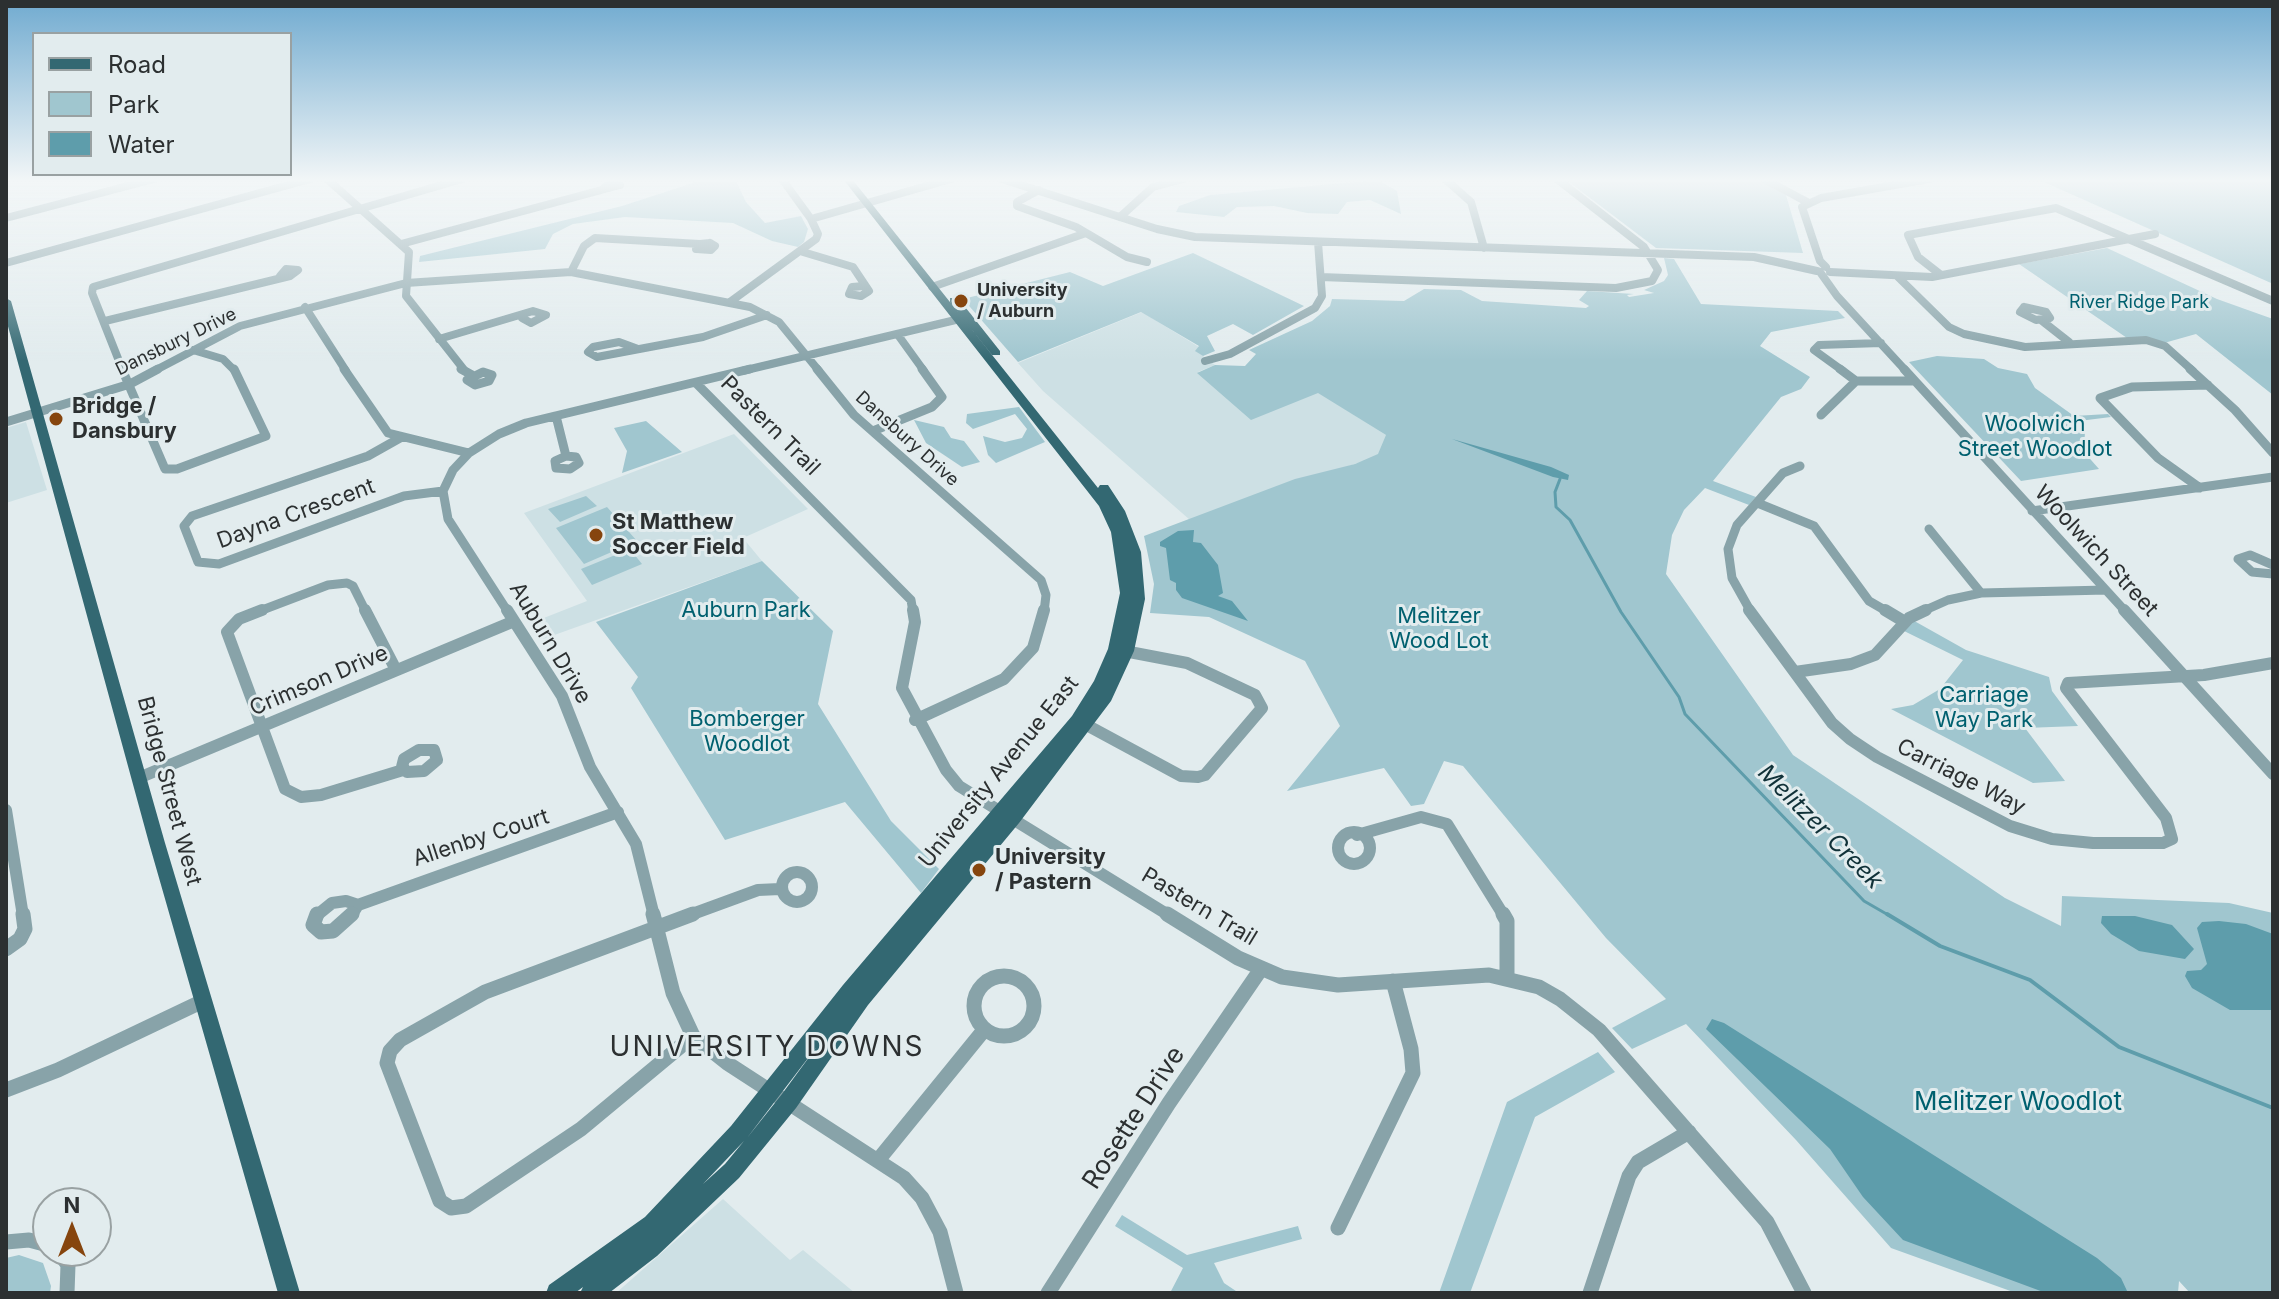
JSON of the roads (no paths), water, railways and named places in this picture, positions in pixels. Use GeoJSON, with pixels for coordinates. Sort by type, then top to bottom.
{"type":"FeatureCollection","features":[{"type":"Feature","properties":{"kind":"main road","name":"University Avenue East"},"geometry":{"type":"LineString","coordinates":[[557,1293],[652,1224],[685,1193],[781,1095],[862,999],[1082,722],[1106,697],[1138,599],[1135,552],[1110,496],[1029,402],[899,240]]}},
{"type":"Feature","properties":{"kind":"main road","name":"Bridge Street West"},"geometry":{"type":"LineString","coordinates":[[6,301],[203,1001],[289,1293]]}},
{"type":"Feature","properties":{"kind":"main road","name":"University Avenue East"},"geometry":{"type":"LineString","coordinates":[[591,1293],[686,1217],[732,1171],[781,1095]]}},
{"type":"Feature","properties":{"kind":"street"},"geometry":{"type":"LineString","coordinates":[[6,263],[91,240]]}},
{"type":"Feature","properties":{"kind":"street"},"geometry":{"type":"LineString","coordinates":[[193,350],[223,359],[234,369],[266,433],[263,439],[177,469],[165,469],[161,466],[91,291],[99,284],[253,240]]}},
{"type":"Feature","properties":{"kind":"street"},"geometry":{"type":"LineString","coordinates":[[396,240],[409,252],[406,296],[462,370],[472,375]]}},
{"type":"Feature","properties":{"kind":"street"},"geometry":{"type":"LineString","coordinates":[[401,244],[417,240]]}},
{"type":"Feature","properties":{"kind":"street"},"geometry":{"type":"LineString","coordinates":[[571,272],[584,246],[593,240]]}},
{"type":"Feature","properties":{"kind":"street"},"geometry":{"type":"LineString","coordinates":[[623,240],[700,244]]}},
{"type":"Feature","properties":{"kind":"street"},"geometry":{"type":"LineString","coordinates":[[730,302],[803,252],[813,240]]}},
{"type":"Feature","properties":{"kind":"street"},"geometry":{"type":"LineString","coordinates":[[936,286],[1067,240]]}},
{"type":"Feature","properties":{"kind":"street"},"geometry":{"type":"LineString","coordinates":[[1097,240],[1127,257],[1147,262]]}},
{"type":"Feature","properties":{"kind":"street"},"geometry":{"type":"LineString","coordinates":[[1259,240],[1754,257],[1823,270],[1898,277],[1941,275],[2125,240]]}},
{"type":"Feature","properties":{"kind":"street"},"geometry":{"type":"LineString","coordinates":[[1482,240],[1484,248]]}},
{"type":"Feature","properties":{"kind":"street"},"geometry":{"type":"LineString","coordinates":[[1321,277],[1625,288],[1644,285],[1657,276],[1658,270],[1650,254],[1632,240]]}},
{"type":"Feature","properties":{"kind":"street","name":"Woolwich Street"},"geometry":{"type":"LineString","coordinates":[[1811,240],[1837,296],[2273,774]]}},
{"type":"Feature","properties":{"kind":"street"},"geometry":{"type":"LineString","coordinates":[[1910,240],[1918,257],[1941,275]]}},
{"type":"Feature","properties":{"kind":"street"},"geometry":{"type":"LineString","coordinates":[[2129,240],[2273,301]]}},
{"type":"Feature","properties":{"kind":"street"},"geometry":{"type":"LineString","coordinates":[[1205,361],[1230,354],[1315,308],[1322,296],[1318,242]]}},
{"type":"Feature","properties":{"kind":"street"},"geometry":{"type":"LineString","coordinates":[[803,252],[853,267],[864,286]]}},
{"type":"Feature","properties":{"kind":"street","name":"Dansbury Drive"},"geometry":{"type":"LineString","coordinates":[[6,422],[130,384],[240,326],[406,283],[571,272],[730,302],[767,315],[787,331],[843,404],[1029,566],[1041,580],[1046,595],[1043,622],[1033,648],[1004,679],[915,720]]}},
{"type":"Feature","properties":{"kind":"street"},"geometry":{"type":"LineString","coordinates":[[105,321],[280,276]]}},
{"type":"Feature","properties":{"kind":"street"},"geometry":{"type":"LineString","coordinates":[[1898,277],[1954,331],[2025,347],[2069,342],[2157,343],[2208,385],[2273,453]]}},
{"type":"Feature","properties":{"kind":"street"},"geometry":{"type":"LineString","coordinates":[[305,307],[380,426],[400,438],[469,453]]}},
{"type":"Feature","properties":{"kind":"street"},"geometry":{"type":"LineString","coordinates":[[638,349],[619,342],[593,347],[588,352],[597,357],[703,337],[767,315]]}},
{"type":"Feature","properties":{"kind":"street"},"geometry":{"type":"LineString","coordinates":[[439,339],[494,322],[522,318]]}},
{"type":"Feature","properties":{"kind":"street"},"geometry":{"type":"LineString","coordinates":[[443,491],[453,470],[469,453],[499,434],[556,416],[963,319]]}},
{"type":"Feature","properties":{"kind":"street"},"geometry":{"type":"LineString","coordinates":[[2041,320],[2069,342]]}},
{"type":"Feature","properties":{"kind":"street"},"geometry":{"type":"LineString","coordinates":[[873,431],[932,407],[942,397],[898,335]]}},
{"type":"Feature","properties":{"kind":"street"},"geometry":{"type":"LineString","coordinates":[[1881,343],[1815,347],[1856,381],[1914,381]]}},
{"type":"Feature","properties":{"kind":"street"},"geometry":{"type":"LineString","coordinates":[[1821,415],[1856,381]]}},
{"type":"Feature","properties":{"kind":"street","name":"Pastern Trail"},"geometry":{"type":"LineString","coordinates":[[697,384],[911,600],[915,622],[902,688],[915,720],[959,786],[1261,969],[1319,984],[1472,974],[1539,987],[1580,1013],[1767,1222],[1804,1293]]}},
{"type":"Feature","properties":{"kind":"street"},"geometry":{"type":"LineString","coordinates":[[2200,488],[2158,458],[2100,398],[2132,387],[2208,385]]}},
{"type":"Feature","properties":{"kind":"street"},"geometry":{"type":"LineString","coordinates":[[556,416],[566,456]]}},
{"type":"Feature","properties":{"kind":"street","name":"Dayna Crescent"},"geometry":{"type":"LineString","coordinates":[[400,438],[368,456],[192,516],[184,526],[198,562],[219,564],[404,496],[443,491]]}},
{"type":"Feature","properties":{"kind":"street"},"geometry":{"type":"LineString","coordinates":[[1800,466],[1783,473],[1760,504],[1737,525],[1728,549],[1732,578],[1743,602],[1795,672],[1851,664],[1875,655],[1905,622],[1923,609],[1981,593],[2106,590]]}},
{"type":"Feature","properties":{"kind":"street"},"geometry":{"type":"LineString","coordinates":[[2032,511],[2273,477]]}},
{"type":"Feature","properties":{"kind":"street","name":"Auburn Drive"},"geometry":{"type":"LineString","coordinates":[[443,491],[448,519],[562,696],[590,767],[636,844],[676,1002],[693,1036],[727,1063],[879,1159],[922,1198],[940,1232],[956,1293]]}},
{"type":"Feature","properties":{"kind":"street"},"geometry":{"type":"LineString","coordinates":[[1760,504],[1814,526],[1869,601],[1905,622]]}},
{"type":"Feature","properties":{"kind":"street"},"geometry":{"type":"LineString","coordinates":[[1929,529],[1981,593]]}},
{"type":"Feature","properties":{"kind":"street"},"geometry":{"type":"LineString","coordinates":[[2271,562],[2250,555],[2238,559],[2255,573],[2273,574]]}},
{"type":"Feature","properties":{"kind":"street"},"geometry":{"type":"LineString","coordinates":[[396,670],[353,586],[347,583],[328,585],[239,619],[227,632],[285,789],[301,797],[321,795],[403,770]]}},
{"type":"Feature","properties":{"kind":"street","name":"Crimson Drive"},"geometry":{"type":"LineString","coordinates":[[141,777],[512,622]]}},
{"type":"Feature","properties":{"kind":"street"},"geometry":{"type":"LineString","coordinates":[[1082,722],[1181,776],[1198,777],[1205,775],[1262,708],[1255,695],[1187,663],[1121,650]]}},
{"type":"Feature","properties":{"kind":"street"},"geometry":{"type":"LineString","coordinates":[[2185,676],[2273,663]]}},
{"type":"Feature","properties":{"kind":"street","name":"Carriage Way"},"geometry":{"type":"LineString","coordinates":[[1795,672],[1832,723],[1877,757],[2010,826],[2052,839],[2093,843],[2163,843],[2172,839],[2172,829],[2066,688],[2068,683],[2185,676]]}},
{"type":"Feature","properties":{"kind":"street"},"geometry":{"type":"LineString","coordinates":[[6,810],[25,929],[20,939],[6,949]]}},
{"type":"Feature","properties":{"kind":"street","name":"Allenby Court"},"geometry":{"type":"LineString","coordinates":[[358,905],[618,812]]}},
{"type":"Feature","properties":{"kind":"street"},"geometry":{"type":"LineString","coordinates":[[1357,835],[1421,817],[1447,824],[1500,904],[1507,921],[1507,979]]}},
{"type":"Feature","properties":{"kind":"street"},"geometry":{"type":"LineString","coordinates":[[693,1036],[581,1129],[466,1206],[451,1208],[440,1201],[387,1063],[390,1051],[400,1040],[485,992],[758,890],[780,889]]}},
{"type":"Feature","properties":{"kind":"street","name":"Rosette Drive"},"geometry":{"type":"LineString","coordinates":[[1048,1293],[1169,1103],[1261,969]]}},
{"type":"Feature","properties":{"kind":"street"},"geometry":{"type":"LineString","coordinates":[[1010,978],[1028,986],[1036,1002],[1031,1020],[1024,1028],[1004,1035],[984,1030],[973,1015],[975,996],[981,988],[990,982],[1010,978]]}},
{"type":"Feature","properties":{"kind":"street"},"geometry":{"type":"LineString","coordinates":[[1338,1228],[1413,1073],[1411,1049],[1393,981]]}},
{"type":"Feature","properties":{"kind":"street"},"geometry":{"type":"LineString","coordinates":[[6,1090],[58,1070],[203,1001]]}},
{"type":"Feature","properties":{"kind":"street"},"geometry":{"type":"LineString","coordinates":[[879,1159],[984,1030]]}},
{"type":"Feature","properties":{"kind":"street"},"geometry":{"type":"LineString","coordinates":[[1590,1293],[1629,1176],[1638,1162],[1689,1132]]}},
{"type":"Feature","properties":{"kind":"street"},"geometry":{"type":"LineString","coordinates":[[6,1242],[32,1241]]}},
{"type":"Feature","properties":{"kind":"street"},"geometry":{"type":"LineString","coordinates":[[67,1293],[68,1267]]}},
{"type":"Feature","properties":{"kind":"water"},"geometry":{"type":"Polygon","coordinates":[[[1452,439],[1551,467],[1569,475],[1568,480],[1553,477],[1452,439]]]}},
{"type":"Feature","properties":{"kind":"water"},"geometry":{"type":"Polygon","coordinates":[[[1194,530],[1193,542],[1201,543],[1218,565],[1223,593],[1218,596],[1232,601],[1248,621],[1182,598],[1176,590],[1176,583],[1170,580],[1166,548],[1160,546],[1160,542],[1178,531],[1194,530]]]}},
{"type":"Feature","properties":{"kind":"water"},"geometry":{"type":"Polygon","coordinates":[[[2102,916],[2135,916],[2172,925],[2194,949],[2185,959],[2139,951],[2111,934],[2101,923],[2102,916]]]}},
{"type":"Feature","properties":{"kind":"water"},"geometry":{"type":"Polygon","coordinates":[[[2202,922],[2246,924],[2273,934],[2273,1010],[2230,1010],[2192,988],[2185,976],[2187,971],[2201,970],[2207,964],[2197,928],[2202,922]]]}},
{"type":"Feature","properties":{"kind":"water"},"geometry":{"type":"Polygon","coordinates":[[[1712,1019],[1724,1023],[2097,1258],[2121,1278],[2128,1293],[2046,1293],[1903,1240],[1863,1197],[1830,1149],[1706,1029],[1712,1019]]]}},
{"type":"Feature","properties":{"kind":"waterway","name":"Melitzer Creek"},"geometry":{"type":"LineString","coordinates":[[1560,479],[1555,492],[1556,507],[1570,520],[1621,612],[1679,697],[1685,714],[1864,901],[1890,916]]}},
{"type":"Feature","properties":{"kind":"waterway","name":"Melitzer Creek"},"geometry":{"type":"LineString","coordinates":[[1887,914],[1940,946],[2030,980],[2119,1047],[2273,1108]]}},
{"type":"Feature","properties":{"kind":"place","name":"University / Auburn"},"geometry":{"type":"Point","coordinates":[961,301]}},
{"type":"Feature","properties":{"kind":"place","name":"Bridge / Dansbury"},"geometry":{"type":"Point","coordinates":[56,419]}},
{"type":"Feature","properties":{"kind":"place","name":"St Matthew Soccer Field"},"geometry":{"type":"Point","coordinates":[596,535]}},
{"type":"Feature","properties":{"kind":"place","name":"University / Pastern"},"geometry":{"type":"Point","coordinates":[979,870]}},
{"type":"Feature","properties":{"kind":"district","name":"UNIVERSITY DOWNS"},"geometry":{"type":"Point","coordinates":[767,1048]}},
{"type":"Feature","properties":{"kind":"park label","name":"River Ridge Park"},"geometry":{"type":"Point","coordinates":[2139,303]}},
{"type":"Feature","properties":{"kind":"park label","name":"Woolwich Street Woodlot"},"geometry":{"type":"Point","coordinates":[2035,436]}},
{"type":"Feature","properties":{"kind":"park label","name":"Auburn Park"},"geometry":{"type":"Point","coordinates":[746,610]}},
{"type":"Feature","properties":{"kind":"park label","name":"Melitzer Wood Lot"},"geometry":{"type":"Point","coordinates":[1439,628]}},
{"type":"Feature","properties":{"kind":"park label","name":"Carriage Way Park"},"geometry":{"type":"Point","coordinates":[1984,708]}},
{"type":"Feature","properties":{"kind":"park label","name":"Bomberger Woodlot"},"geometry":{"type":"Point","coordinates":[747,732]}},
{"type":"Feature","properties":{"kind":"park label","name":"Melitzer Woodlot"},"geometry":{"type":"Point","coordinates":[2018,1102]}}]}
